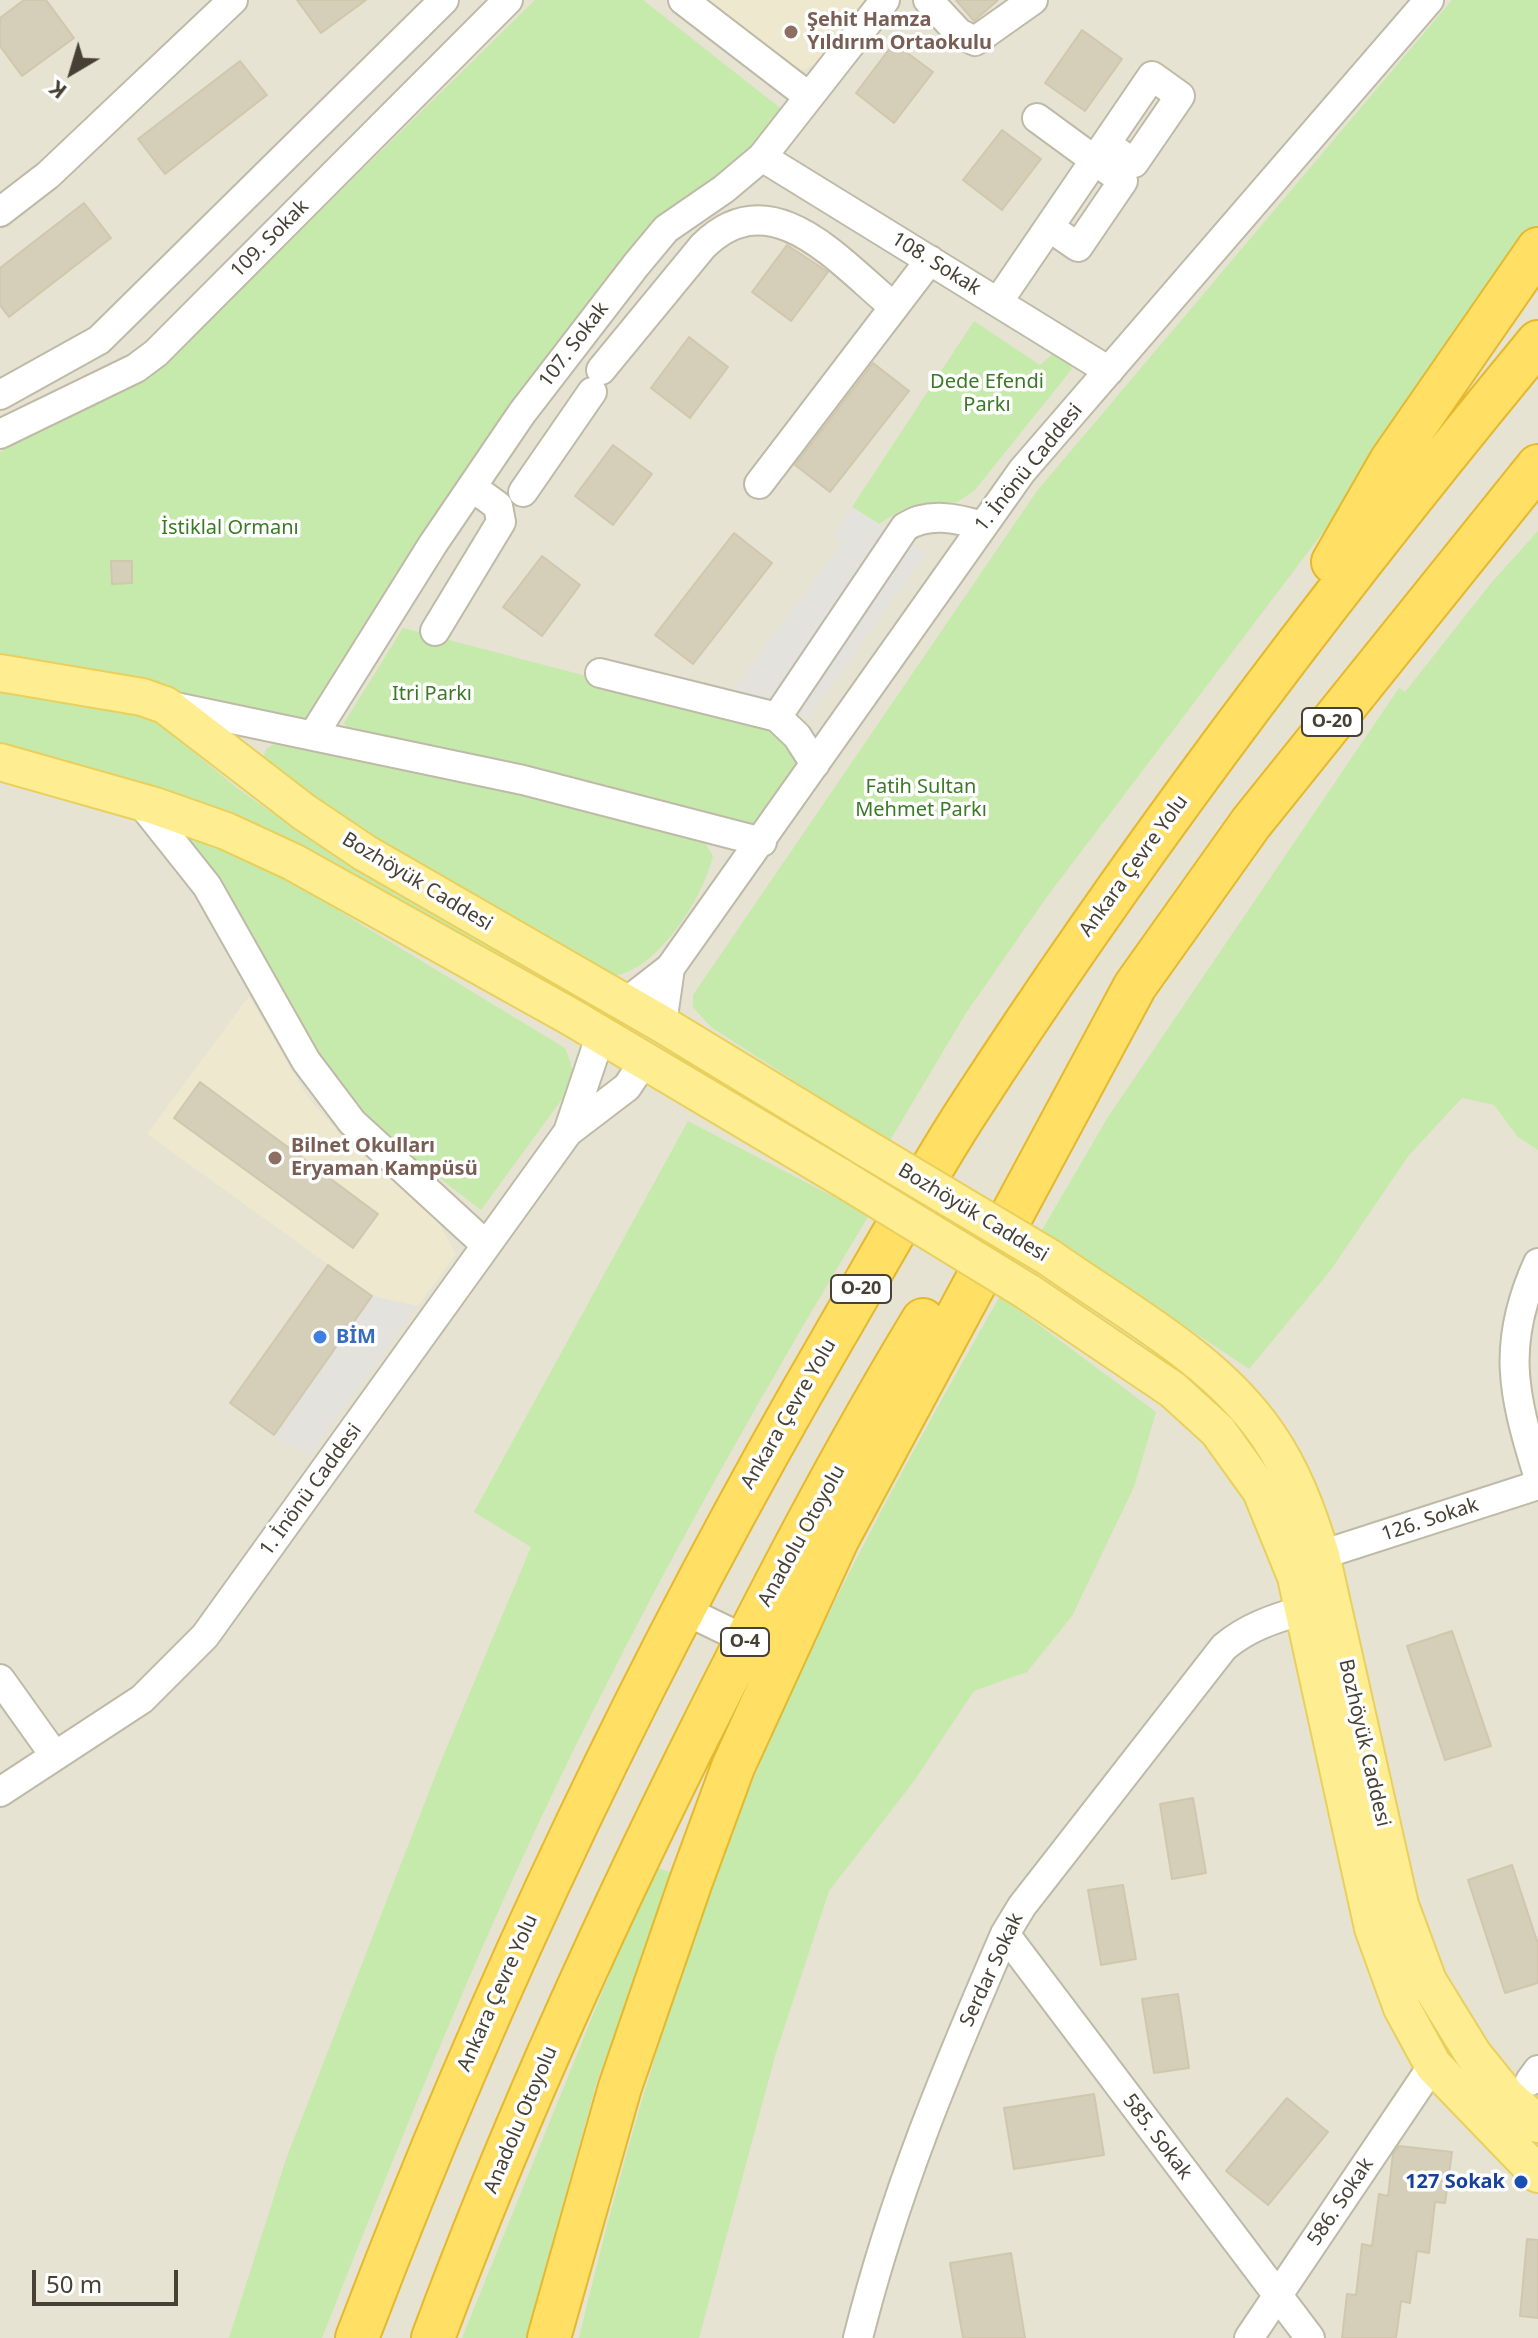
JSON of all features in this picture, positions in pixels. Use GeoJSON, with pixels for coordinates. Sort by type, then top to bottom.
{"type":"FeatureCollection","features":[{"type":"Feature","properties":{"kind":"highway"},"geometry":{"type":"LineString","coordinates":[[1252,702],[1391,461],[1538,249]]}},
{"type":"Feature","properties":{"kind":"highway","name":"Ankara Çevre Yolu"},"geometry":{"type":"LineString","coordinates":[[357,2338],[455,2091],[514,1955],[682,1609],[756,1470],[963,1119],[1071,954],[1252,702],[1425,479],[1538,342]]}},
{"type":"Feature","properties":{"kind":"highway","name":"O-20"},"geometry":{"type":"LineString","coordinates":[[549,2338],[645,2013],[711,1825],[757,1712],[838,1538],[1135,986],[1251,823],[1538,466]]}},
{"type":"Feature","properties":{"kind":"highway"},"geometry":{"type":"LineString","coordinates":[[1474,542],[1538,488]]}},
{"type":"Feature","properties":{"kind":"highway","name":"Anadolu Otoyolu"},"geometry":{"type":"LineString","coordinates":[[433,2338],[524,2108],[573,1997],[746,1640],[915,1334],[1015,1168],[1135,986]]}},
{"type":"Feature","properties":{"kind":"main road","name":"Bozhöyük Caddesi"},"geometry":{"type":"LineString","coordinates":[[0,673],[142,697],[165,705],[304,812],[365,853],[662,1024],[1050,1258],[1201,1366],[1251,1413],[1267,1433],[1297,1487],[1321,1555],[1400,1905],[1428,1981],[1473,2054],[1507,2096],[1538,2124]]}},
{"type":"Feature","properties":{"kind":"main road","name":"Bozhöyük Caddesi"},"geometry":{"type":"LineString","coordinates":[[0,762],[226,831],[293,862],[601,1034],[1028,1292],[1173,1390],[1218,1431],[1243,1462],[1272,1513],[1296,1577],[1373,1928],[1402,2008],[1433,2065],[1538,2174]]}},
{"type":"Feature","properties":{"kind":"main road"},"geometry":{"type":"LineString","coordinates":[[601,1034],[625,1003]]}},
{"type":"Feature","properties":{"kind":"main road"},"geometry":{"type":"LineString","coordinates":[[645,1060],[662,1024]]}},
{"type":"Feature","properties":{"kind":"street"},"geometry":{"type":"LineString","coordinates":[[0,212],[48,175],[233,0]]}},
{"type":"Feature","properties":{"kind":"street"},"geometry":{"type":"LineString","coordinates":[[0,395],[99,340],[444,0]]}},
{"type":"Feature","properties":{"kind":"street","name":"109. Sokak"},"geometry":{"type":"LineString","coordinates":[[1,429],[136,368],[156,353],[508,0]]}},
{"type":"Feature","properties":{"kind":"street"},"geometry":{"type":"LineString","coordinates":[[683,0],[808,96]]}},
{"type":"Feature","properties":{"kind":"street","name":"107. Sokak"},"geometry":{"type":"LineString","coordinates":[[314,734],[522,413],[666,229],[724,189],[762,157],[885,0]]}},
{"type":"Feature","properties":{"kind":"street"},"geometry":{"type":"LineString","coordinates":[[928,0],[959,33],[975,41],[1033,0]]}},
{"type":"Feature","properties":{"kind":"street","name":"1. İnönü Caddesi"},"geometry":{"type":"LineString","coordinates":[[625,1003],[670,968],[1022,471],[1429,0]]}},
{"type":"Feature","properties":{"kind":"street"},"geometry":{"type":"LineString","coordinates":[[998,302],[1049,227],[1078,247],[1123,181],[1100,153],[1037,118]]}},
{"type":"Feature","properties":{"kind":"street","name":"108. Sokak"},"geometry":{"type":"LineString","coordinates":[[762,157],[1109,371]]}},
{"type":"Feature","properties":{"kind":"street"},"geometry":{"type":"LineString","coordinates":[[811,237],[839,204]]}},
{"type":"Feature","properties":{"kind":"street"},"geometry":{"type":"LineString","coordinates":[[523,492],[596,381],[719,231],[739,221],[761,219],[811,237],[894,307]]}},
{"type":"Feature","properties":{"kind":"street"},"geometry":{"type":"LineString","coordinates":[[759,484],[930,260]]}},
{"type":"Feature","properties":{"kind":"street"},"geometry":{"type":"LineString","coordinates":[[522,413],[560,439]]}},
{"type":"Feature","properties":{"kind":"street"},"geometry":{"type":"LineString","coordinates":[[435,631],[501,522],[498,506],[472,487]]}},
{"type":"Feature","properties":{"kind":"street"},"geometry":{"type":"LineString","coordinates":[[777,717],[905,527],[924,519],[942,517],[982,526]]}},
{"type":"Feature","properties":{"kind":"street"},"geometry":{"type":"LineString","coordinates":[[600,673],[777,717],[797,736],[815,764]]}},
{"type":"Feature","properties":{"kind":"street"},"geometry":{"type":"LineString","coordinates":[[165,705],[523,780],[762,842]]}},
{"type":"Feature","properties":{"kind":"street"},"geometry":{"type":"LineString","coordinates":[[228,752],[227,731],[230,725],[246,720]]}},
{"type":"Feature","properties":{"kind":"street"},"geometry":{"type":"LineString","coordinates":[[141,803],[207,886],[306,1061],[352,1122],[486,1245]]}},
{"type":"Feature","properties":{"kind":"street","name":"1. İnönü Caddesi"},"geometry":{"type":"LineString","coordinates":[[662,1024],[670,968]]}},
{"type":"Feature","properties":{"kind":"street"},"geometry":{"type":"LineString","coordinates":[[568,1132],[601,1034]]}},
{"type":"Feature","properties":{"kind":"street"},"geometry":{"type":"LineString","coordinates":[[568,1132],[627,1087],[645,1060]]}},
{"type":"Feature","properties":{"kind":"street","name":"1. İnönü Caddesi"},"geometry":{"type":"LineString","coordinates":[[0,1792],[142,1699],[205,1636],[568,1132]]}},
{"type":"Feature","properties":{"kind":"street"},"geometry":{"type":"LineString","coordinates":[[1538,1263],[1520,1308],[1512,1361],[1518,1407],[1538,1475]]}},
{"type":"Feature","properties":{"kind":"street","name":"126. Sokak"},"geometry":{"type":"LineString","coordinates":[[1321,1555],[1538,1485]]}},
{"type":"Feature","properties":{"kind":"street"},"geometry":{"type":"LineString","coordinates":[[682,1609],[746,1640]]}},
{"type":"Feature","properties":{"kind":"street","name":"Serdar Sokak"},"geometry":{"type":"LineString","coordinates":[[858,2338],[895,2204],[925,2118],[1005,1934],[1022,1906],[1224,1647],[1251,1628],[1303,1610]]}},
{"type":"Feature","properties":{"kind":"street"},"geometry":{"type":"LineString","coordinates":[[0,1679],[55,1756]]}},
{"type":"Feature","properties":{"kind":"street","name":"585. Sokak"},"geometry":{"type":"LineString","coordinates":[[1005,1934],[1276,2297],[1310,2338]]}},
{"type":"Feature","properties":{"kind":"street","name":"586. Sokak"},"geometry":{"type":"LineString","coordinates":[[1249,2338],[1433,2065]]}},
{"type":"Feature","properties":{"kind":"shaded area"},"geometry":{"type":"Polygon","coordinates":[[[0,0],[1538,0],[1538,2338],[0,2338],[0,0]]]}},
{"type":"Feature","properties":{"kind":"shaded area","name":"Şehit Hamza Yıldırım Ortaokulu"},"geometry":{"type":"Polygon","coordinates":[[[698,0],[869,0],[815,64],[801,71],[792,70],[698,0]]]}},
{"type":"Feature","properties":{"kind":"shaded area"},"geometry":{"type":"Polygon","coordinates":[[[852,507],[926,553],[808,718],[731,692],[843,542],[833,536],[852,507]]]}},
{"type":"Feature","properties":{"kind":"shaded area","name":"Bilnet Okulları Eryaman Kampüsü"},"geometry":{"type":"Polygon","coordinates":[[[249,996],[307,1096],[340,1134],[434,1215],[456,1254],[418,1306],[372,1296],[147,1134],[249,996]]]}},
{"type":"Feature","properties":{"kind":"shaded area"},"geometry":{"type":"Polygon","coordinates":[[[372,1296],[418,1306],[309,1456],[274,1435],[372,1296]]]}},
{"type":"Feature","properties":{"kind":"green space","name":"İstiklal Ormanı"},"geometry":{"type":"Polygon","coordinates":[[[535,0],[643,0],[784,111],[731,175],[661,226],[311,720],[0,653],[0,452],[152,376],[535,0]]]}},
{"type":"Feature","properties":{"kind":"green space","name":"Fatih Sultan Mehmet Parkı"},"geometry":{"type":"Polygon","coordinates":[[[1452,0],[1538,0],[1538,226],[1327,527],[1046,898],[966,1013],[889,1142],[711,1027],[693,1007],[693,995],[1037,491],[1452,0]]]}},
{"type":"Feature","properties":{"kind":"green space","name":"Dede Efendi Parkı"},"geometry":{"type":"Polygon","coordinates":[[[974,321],[1040,365],[1056,351],[1066,356],[1072,369],[974,491],[957,502],[903,509],[879,524],[852,507],[974,321]]]}},
{"type":"Feature","properties":{"kind":"green space"},"geometry":{"type":"Polygon","coordinates":[[[1538,531],[1538,1150],[1518,1137],[1494,1105],[1462,1098],[1409,1155],[1330,1271],[1249,1369],[1042,1230],[1108,1117],[1399,688],[1405,692],[1492,582],[1538,531]]]}},
{"type":"Feature","properties":{"kind":"green space","name":"Itri Parkı"},"geometry":{"type":"Polygon","coordinates":[[[403,628],[781,727],[800,764],[760,825],[349,730],[344,723],[403,628]]]}},
{"type":"Feature","properties":{"kind":"green space"},"geometry":{"type":"Polygon","coordinates":[[[0,683],[119,705],[154,720],[237,788],[319,846],[537,975],[604,1008],[595,1024],[304,846],[241,816],[144,783],[0,745],[0,683]]]}},
{"type":"Feature","properties":{"kind":"green space"},"geometry":{"type":"Polygon","coordinates":[[[276,743],[322,746],[693,836],[705,843],[713,856],[700,891],[676,930],[646,961],[612,976],[357,838],[263,759],[266,749],[276,743]]]}},
{"type":"Feature","properties":{"kind":"green space"},"geometry":{"type":"Polygon","coordinates":[[[173,828],[288,880],[565,1048],[572,1069],[568,1091],[481,1210],[386,1137],[344,1091],[173,828]]]}},
{"type":"Feature","properties":{"kind":"green space"},"geometry":{"type":"Polygon","coordinates":[[[677,1051],[862,1163],[855,1173],[668,1067],[677,1051]]]}},
{"type":"Feature","properties":{"kind":"green space"},"geometry":{"type":"Polygon","coordinates":[[[688,1121],[869,1215],[692,1521],[556,1786],[451,2020],[322,2338],[229,2338],[286,2159],[441,1761],[531,1547],[474,1512],[688,1121]]]}},
{"type":"Feature","properties":{"kind":"green space"},"geometry":{"type":"Polygon","coordinates":[[[1000,1296],[1156,1412],[1134,1487],[1072,1616],[1027,1672],[974,1691],[914,1781],[829,1891],[776,2053],[699,2338],[579,2338],[657,2050],[730,1837],[785,1707],[872,1528],[1000,1296]]]}},
{"type":"Feature","properties":{"kind":"green space"},"geometry":{"type":"Polygon","coordinates":[[[653,1867],[674,1873],[597,2081],[526,2338],[462,2338],[653,1867]]]}},
{"type":"Feature","properties":{"kind":"building"},"geometry":{"type":"Polygon","coordinates":[[[24,0],[46,0],[74,38],[22,76],[0,46],[0,18],[24,0]]]}},
{"type":"Feature","properties":{"kind":"building"},"geometry":{"type":"Polygon","coordinates":[[[297,0],[366,0],[321,33],[297,0]]]}},
{"type":"Feature","properties":{"kind":"building"},"geometry":{"type":"Polygon","coordinates":[[[956,0],[998,0],[974,21],[956,0]]]}},
{"type":"Feature","properties":{"kind":"building"},"geometry":{"type":"Polygon","coordinates":[[[1082,30],[1122,59],[1085,111],[1045,83],[1082,30]]]}},
{"type":"Feature","properties":{"kind":"building"},"geometry":{"type":"Polygon","coordinates":[[[894,43],[933,72],[894,123],[856,93],[894,43]]]}},
{"type":"Feature","properties":{"kind":"building"},"geometry":{"type":"Polygon","coordinates":[[[240,61],[267,95],[165,174],[138,139],[240,61]]]}},
{"type":"Feature","properties":{"kind":"building"},"geometry":{"type":"Polygon","coordinates":[[[1002,130],[1041,159],[1002,210],[963,180],[1002,130]]]}},
{"type":"Feature","properties":{"kind":"building"},"geometry":{"type":"Polygon","coordinates":[[[84,203],[111,238],[9,317],[0,305],[0,268],[84,203]]]}},
{"type":"Feature","properties":{"kind":"building"},"geometry":{"type":"Polygon","coordinates":[[[787,245],[828,272],[791,321],[752,292],[787,245]]]}},
{"type":"Feature","properties":{"kind":"building"},"geometry":{"type":"Polygon","coordinates":[[[689,337],[728,367],[690,418],[651,388],[689,337]]]}},
{"type":"Feature","properties":{"kind":"building"},"geometry":{"type":"Polygon","coordinates":[[[873,363],[909,391],[830,492],[795,465],[873,363]]]}},
{"type":"Feature","properties":{"kind":"building"},"geometry":{"type":"Polygon","coordinates":[[[613,445],[652,474],[613,525],[575,496],[613,445]]]}},
{"type":"Feature","properties":{"kind":"building"},"geometry":{"type":"Polygon","coordinates":[[[734,533],[772,563],[693,664],[655,635],[734,533]]]}},
{"type":"Feature","properties":{"kind":"building"},"geometry":{"type":"Polygon","coordinates":[[[542,556],[580,585],[542,636],[503,607],[542,556]]]}},
{"type":"Feature","properties":{"kind":"building"},"geometry":{"type":"Polygon","coordinates":[[[111,561],[132,561],[132,583],[112,584],[111,561]]]}},
{"type":"Feature","properties":{"kind":"building"},"geometry":{"type":"Polygon","coordinates":[[[200,1082],[378,1214],[353,1248],[174,1118],[200,1082]]]}},
{"type":"Feature","properties":{"kind":"building"},"geometry":{"type":"Polygon","coordinates":[[[328,1265],[372,1296],[274,1435],[230,1403],[328,1265]]]}},
{"type":"Feature","properties":{"kind":"building"},"geometry":{"type":"Polygon","coordinates":[[[1452,1631],[1491,1746],[1445,1760],[1407,1646],[1452,1631]]]}},
{"type":"Feature","properties":{"kind":"building"},"geometry":{"type":"Polygon","coordinates":[[[1193,1798],[1206,1873],[1172,1879],[1160,1804],[1193,1798]]]}},
{"type":"Feature","properties":{"kind":"building"},"geometry":{"type":"Polygon","coordinates":[[[1512,1865],[1538,1944],[1538,1983],[1505,1993],[1468,1880],[1512,1865]]]}},
{"type":"Feature","properties":{"kind":"building"},"geometry":{"type":"Polygon","coordinates":[[[1123,1885],[1136,1959],[1101,1965],[1088,1890],[1123,1885]]]}},
{"type":"Feature","properties":{"kind":"building"},"geometry":{"type":"Polygon","coordinates":[[[1178,1994],[1189,2068],[1154,2073],[1142,1999],[1178,1994]]]}},
{"type":"Feature","properties":{"kind":"building"},"geometry":{"type":"Polygon","coordinates":[[[1094,2094],[1104,2155],[1014,2169],[1004,2108],[1094,2094]]]}},
{"type":"Feature","properties":{"kind":"building"},"geometry":{"type":"Polygon","coordinates":[[[1287,2098],[1328,2132],[1268,2205],[1226,2171],[1287,2098]]]}},
{"type":"Feature","properties":{"kind":"building"},"geometry":{"type":"Polygon","coordinates":[[[1399,2146],[1452,2152],[1445,2203],[1435,2202],[1429,2253],[1417,2251],[1410,2303],[1401,2301],[1396,2338],[1342,2338],[1347,2294],[1356,2295],[1362,2244],[1372,2246],[1379,2194],[1388,2196],[1393,2154],[1399,2146]]]}},
{"type":"Feature","properties":{"kind":"building"},"geometry":{"type":"Polygon","coordinates":[[[1527,2239],[1538,2240],[1538,2318],[1520,2316],[1527,2239]]]}},
{"type":"Feature","properties":{"kind":"building"},"geometry":{"type":"Polygon","coordinates":[[[1011,2253],[1025,2338],[963,2338],[950,2263],[1011,2253]]]}},
{"type":"Feature","properties":{"kind":"place","name":"Şehit Hamza Yıldırım Ortaokulu"},"geometry":{"type":"Point","coordinates":[791,32]}},
{"type":"Feature","properties":{"kind":"place","name":"Bilnet Okulları Eryaman Kampüsü"},"geometry":{"type":"Point","coordinates":[275,1158]}},
{"type":"Feature","properties":{"kind":"place","name":"BİM"},"geometry":{"type":"Point","coordinates":[320,1337]}},
{"type":"Feature","properties":{"kind":"place","name":"127 Sokak"},"geometry":{"type":"Point","coordinates":[1521,2182]}}]}
